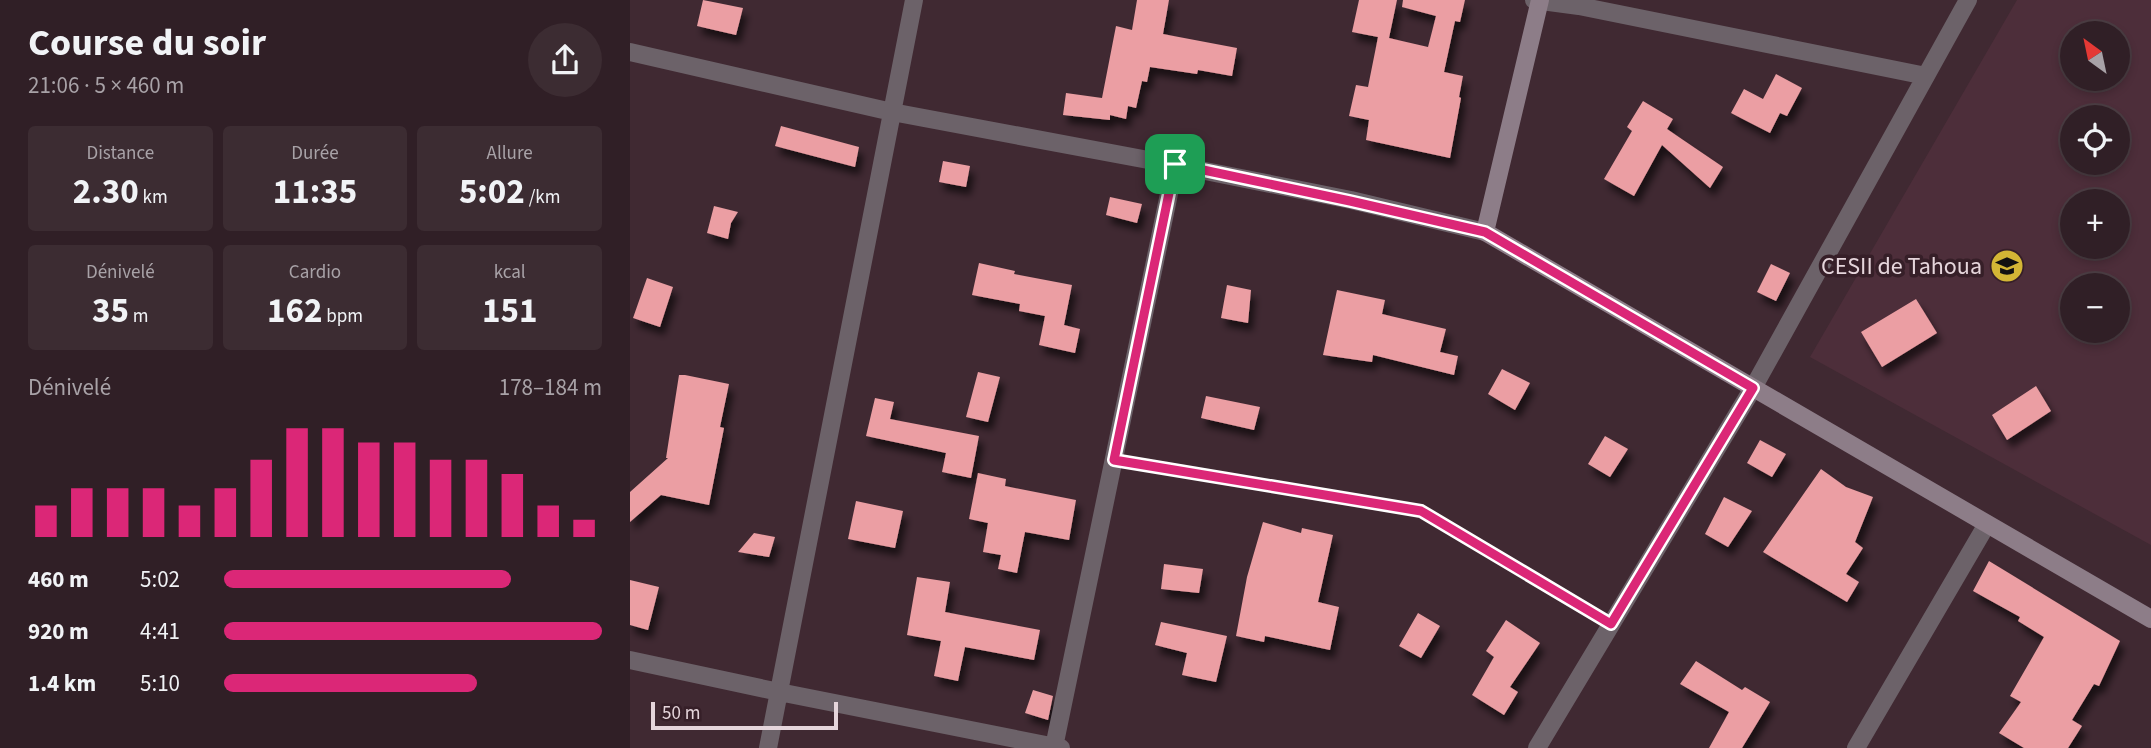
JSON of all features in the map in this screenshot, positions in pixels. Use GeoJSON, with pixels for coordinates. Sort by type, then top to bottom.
{"type":"FeatureCollection","features":[{"type":"Feature","properties":{"kind":"street"},"geometry":{"type":"LineString","coordinates":[[768,748],[914,0]]}},
{"type":"Feature","properties":{"kind":"street"},"geometry":{"type":"LineString","coordinates":[[1485,232],[1538,0],[1926,76]]}},
{"type":"Feature","properties":{"kind":"street"},"geometry":{"type":"LineString","coordinates":[[1536,748],[1753,388],[1968,0]]}},
{"type":"Feature","properties":{"kind":"street"},"geometry":{"type":"LineString","coordinates":[[630,52],[892,112],[1175,164],[1485,232],[2151,619]]}},
{"type":"Feature","properties":{"kind":"street"},"geometry":{"type":"LineString","coordinates":[[630,660],[1057,747],[1175,164]]}},
{"type":"Feature","properties":{"kind":"street"},"geometry":{"type":"LineString","coordinates":[[1856,748],[1987,524]]}},
{"type":"Feature","properties":{"kind":"lane"},"geometry":{"type":"LineString","coordinates":[[1114,460],[1421,511],[1611,624]]}},
{"type":"Feature","properties":{"kind":"shaded area","name":"CESII de Tahoua"},"geometry":{"type":"Polygon","coordinates":[[[2017,0],[2151,0],[2151,545],[1810,357],[2017,0]]]}},
{"type":"Feature","properties":{"kind":"building"},"geometry":{"type":"Polygon","coordinates":[[[703,0],[743,8],[736,35],[697,26],[703,0]]]}},
{"type":"Feature","properties":{"kind":"building"},"geometry":{"type":"Polygon","coordinates":[[[1137,0],[1169,0],[1163,34],[1237,48],[1232,76],[1198,70],[1197,74],[1150,67],[1147,82],[1142,81],[1136,108],[1128,106],[1126,119],[1110,115],[1110,120],[1063,115],[1066,93],[1102,98],[1116,26],[1132,30],[1137,0]]]}},
{"type":"Feature","properties":{"kind":"building"},"geometry":{"type":"Polygon","coordinates":[[[1359,0],[1397,0],[1389,38],[1428,47],[1436,16],[1402,7],[1403,0],[1465,0],[1460,22],[1455,21],[1444,72],[1463,76],[1450,158],[1366,140],[1369,120],[1349,116],[1356,85],[1368,87],[1378,37],[1352,32],[1359,0]]]}},
{"type":"Feature","properties":{"kind":"building"},"geometry":{"type":"Polygon","coordinates":[[[1776,74],[1802,88],[1787,116],[1780,113],[1770,133],[1731,113],[1744,89],[1763,99],[1776,74]]]}},
{"type":"Feature","properties":{"kind":"building"},"geometry":{"type":"Polygon","coordinates":[[[1643,101],[1673,119],[1667,129],[1723,167],[1710,188],[1662,145],[1634,196],[1604,179],[1632,131],[1627,127],[1643,101]]]}},
{"type":"Feature","properties":{"kind":"building"},"geometry":{"type":"Polygon","coordinates":[[[781,126],[859,147],[855,167],[775,146],[781,126]]]}},
{"type":"Feature","properties":{"kind":"building"},"geometry":{"type":"Polygon","coordinates":[[[943,161],[970,166],[966,187],[939,182],[943,161]]]}},
{"type":"Feature","properties":{"kind":"building"},"geometry":{"type":"Polygon","coordinates":[[[1110,197],[1142,204],[1137,223],[1106,215],[1110,197]]]}},
{"type":"Feature","properties":{"kind":"building"},"geometry":{"type":"Polygon","coordinates":[[[714,206],[738,212],[731,223],[728,239],[707,233],[714,206]]]}},
{"type":"Feature","properties":{"kind":"building"},"geometry":{"type":"Polygon","coordinates":[[[979,263],[1015,271],[1014,274],[1072,285],[1064,325],[1080,329],[1075,353],[1039,345],[1045,316],[1019,311],[1020,304],[972,295],[979,263]]]}},
{"type":"Feature","properties":{"kind":"building"},"geometry":{"type":"Polygon","coordinates":[[[1771,264],[1790,273],[1776,301],[1757,292],[1771,264]]]}},
{"type":"Feature","properties":{"kind":"building"},"geometry":{"type":"Polygon","coordinates":[[[647,278],[673,287],[660,327],[633,318],[647,278]]]}},
{"type":"Feature","properties":{"kind":"building"},"geometry":{"type":"Polygon","coordinates":[[[1227,285],[1251,290],[1248,323],[1221,318],[1227,285]]]}},
{"type":"Feature","properties":{"kind":"building"},"geometry":{"type":"Polygon","coordinates":[[[1337,290],[1385,300],[1382,314],[1446,329],[1440,352],[1458,356],[1454,375],[1373,355],[1372,362],[1323,355],[1337,290]]]}},
{"type":"Feature","properties":{"kind":"building"},"geometry":{"type":"Polygon","coordinates":[[[1916,299],[1937,333],[1882,367],[1861,332],[1916,299]]]}},
{"type":"Feature","properties":{"kind":"building"},"geometry":{"type":"Polygon","coordinates":[[[1502,369],[1530,383],[1515,410],[1488,394],[1502,369]]]}},
{"type":"Feature","properties":{"kind":"building"},"geometry":{"type":"Polygon","coordinates":[[[978,372],[1000,377],[988,422],[966,417],[978,372]]]}},
{"type":"Feature","properties":{"kind":"building"},"geometry":{"type":"Polygon","coordinates":[[[679,375],[729,384],[720,427],[724,428],[709,505],[661,495],[630,522],[630,492],[668,458],[679,375]]]}},
{"type":"Feature","properties":{"kind":"building"},"geometry":{"type":"Polygon","coordinates":[[[2036,386],[2051,411],[2007,440],[1992,415],[2036,386]]]}},
{"type":"Feature","properties":{"kind":"building"},"geometry":{"type":"Polygon","coordinates":[[[1206,396],[1260,407],[1254,430],[1201,418],[1206,396]]]}},
{"type":"Feature","properties":{"kind":"building"},"geometry":{"type":"Polygon","coordinates":[[[875,398],[894,402],[890,419],[979,436],[971,478],[942,472],[946,453],[866,436],[875,398]]]}},
{"type":"Feature","properties":{"kind":"building"},"geometry":{"type":"Polygon","coordinates":[[[1605,436],[1628,449],[1610,477],[1588,464],[1605,436]]]}},
{"type":"Feature","properties":{"kind":"building"},"geometry":{"type":"Polygon","coordinates":[[[1760,440],[1786,454],[1772,477],[1747,463],[1760,440]]]}},
{"type":"Feature","properties":{"kind":"building"},"geometry":{"type":"Polygon","coordinates":[[[1821,469],[1846,487],[1873,497],[1855,542],[1863,548],[1846,574],[1859,582],[1847,602],[1763,552],[1821,469]]]}},
{"type":"Feature","properties":{"kind":"building"},"geometry":{"type":"Polygon","coordinates":[[[978,473],[1006,479],[1005,486],[1076,500],[1069,540],[1025,532],[1017,573],[998,569],[1001,555],[983,552],[988,523],[969,519],[978,473]]]}},
{"type":"Feature","properties":{"kind":"building"},"geometry":{"type":"Polygon","coordinates":[[[1724,497],[1752,511],[1728,547],[1705,534],[1724,497]]]}},
{"type":"Feature","properties":{"kind":"building"},"geometry":{"type":"Polygon","coordinates":[[[856,501],[903,511],[895,548],[848,539],[856,501]]]}},
{"type":"Feature","properties":{"kind":"building"},"geometry":{"type":"Polygon","coordinates":[[[1263,522],[1301,533],[1302,528],[1333,535],[1318,602],[1339,607],[1330,650],[1265,636],[1264,642],[1236,636],[1247,577],[1263,522]]]}},
{"type":"Feature","properties":{"kind":"building"},"geometry":{"type":"Polygon","coordinates":[[[754,533],[775,537],[769,557],[738,552],[754,533]]]}},
{"type":"Feature","properties":{"kind":"building"},"geometry":{"type":"Polygon","coordinates":[[[1989,561],[2120,641],[2099,686],[2094,684],[2072,720],[2082,726],[2068,748],[2024,748],[1999,733],[2021,702],[2010,696],[2044,637],[2018,621],[2020,617],[1973,591],[1989,561]]]}},
{"type":"Feature","properties":{"kind":"building"},"geometry":{"type":"Polygon","coordinates":[[[1164,564],[1203,569],[1199,593],[1161,589],[1164,564]]]}},
{"type":"Feature","properties":{"kind":"building"},"geometry":{"type":"Polygon","coordinates":[[[917,577],[950,582],[945,612],[1040,630],[1034,660],[965,647],[958,681],[934,676],[941,641],[907,635],[917,577]]]}},
{"type":"Feature","properties":{"kind":"building"},"geometry":{"type":"Polygon","coordinates":[[[630,580],[659,587],[648,630],[630,625],[630,580]]]}},
{"type":"Feature","properties":{"kind":"building"},"geometry":{"type":"Polygon","coordinates":[[[1418,613],[1440,626],[1421,658],[1399,646],[1418,613]]]}},
{"type":"Feature","properties":{"kind":"building"},"geometry":{"type":"Polygon","coordinates":[[[1506,620],[1540,643],[1510,687],[1518,692],[1504,715],[1472,695],[1494,657],[1486,651],[1506,620]]]}},
{"type":"Feature","properties":{"kind":"building"},"geometry":{"type":"Polygon","coordinates":[[[1161,622],[1227,636],[1216,682],[1182,675],[1187,653],[1155,645],[1161,622]]]}},
{"type":"Feature","properties":{"kind":"building"},"geometry":{"type":"Polygon","coordinates":[[[1696,661],[1742,690],[1745,687],[1770,702],[1742,748],[1709,748],[1729,712],[1680,684],[1696,661]]]}},
{"type":"Feature","properties":{"kind":"building"},"geometry":{"type":"Polygon","coordinates":[[[1033,690],[1053,696],[1048,720],[1025,713],[1033,690]]]}},
{"type":"Feature","properties":{"kind":"place","name":"CESII de Tahoua"},"geometry":{"type":"Point","coordinates":[2007,266]}},
{"type":"Feature","properties":{"kind":"route"},"geometry":{"type":"LineString","coordinates":[[1175,164],[1485,232],[1753,388],[1611,624],[1421,511],[1114,460],[1175,164]]}}]}
